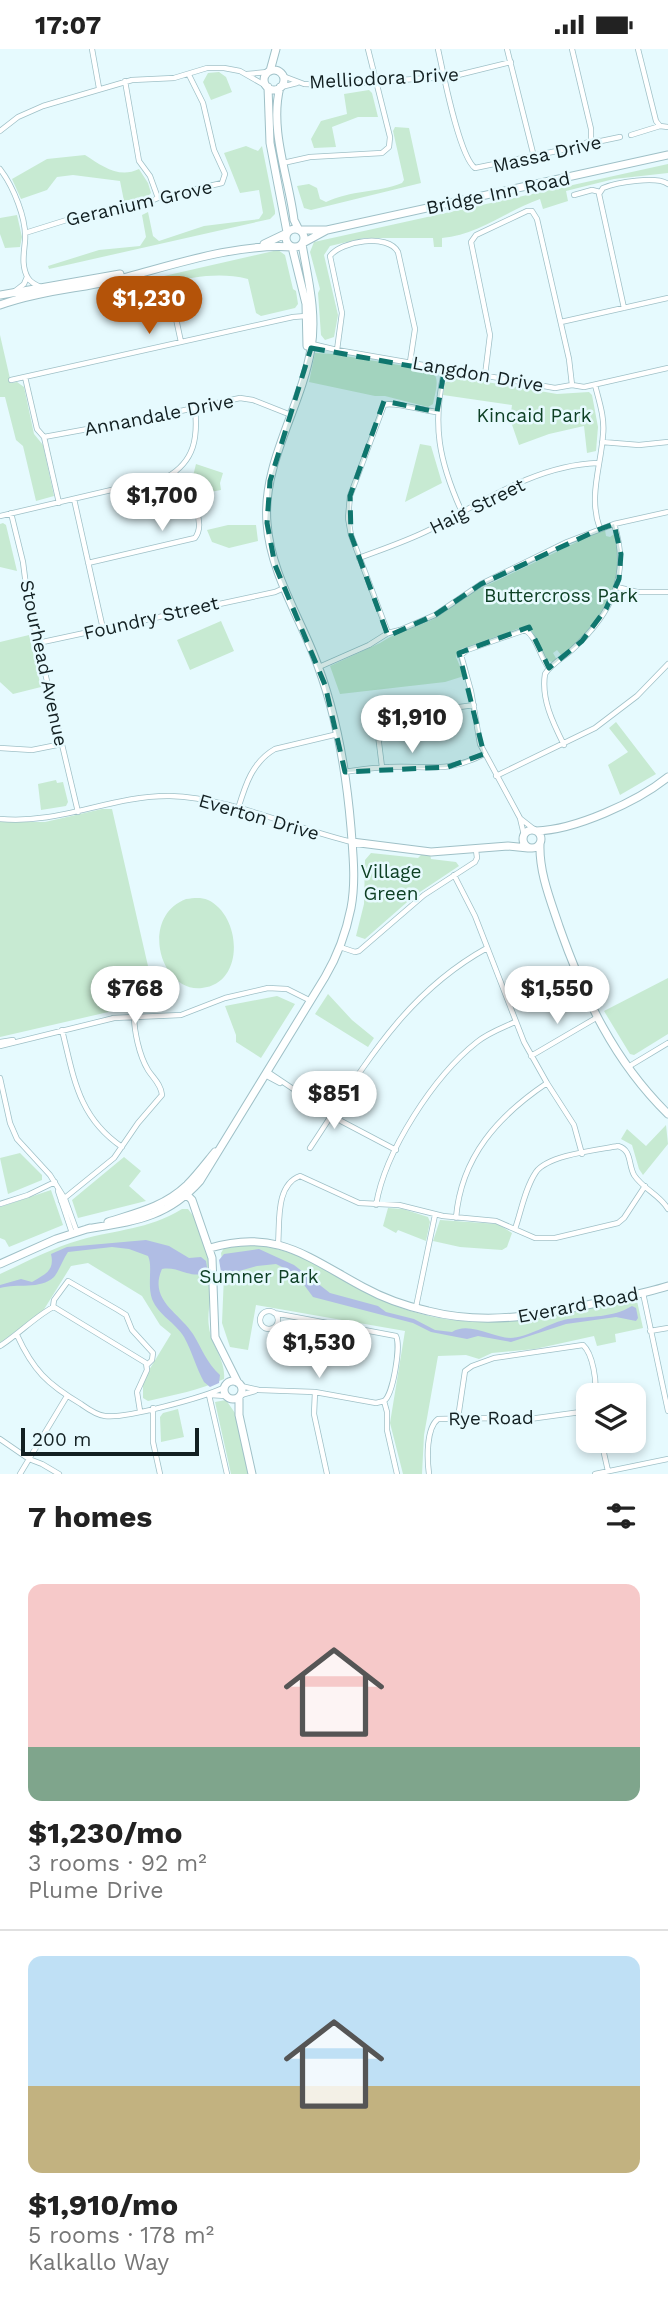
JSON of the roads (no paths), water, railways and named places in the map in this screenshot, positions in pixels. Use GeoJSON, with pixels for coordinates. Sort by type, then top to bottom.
{"type":"FeatureCollection","features":[{"type":"Feature","properties":{"kind":"street"},"geometry":{"type":"LineString","coordinates":[[92,49],[99,88]]}},
{"type":"Feature","properties":{"kind":"street"},"geometry":{"type":"LineString","coordinates":[[283,163],[310,157],[382,153],[387,150],[391,141],[368,49]]}},
{"type":"Feature","properties":{"kind":"street"},"geometry":{"type":"LineString","coordinates":[[438,49],[444,77]]}},
{"type":"Feature","properties":{"kind":"street"},"geometry":{"type":"LineString","coordinates":[[507,49],[534,157]]}},
{"type":"Feature","properties":{"kind":"street"},"geometry":{"type":"LineString","coordinates":[[572,49],[591,129],[591,140]]}},
{"type":"Feature","properties":{"kind":"street"},"geometry":{"type":"LineString","coordinates":[[638,49],[656,121],[660,126]]}},
{"type":"Feature","properties":{"kind":"street"},"geometry":{"type":"LineString","coordinates":[[0,131],[30,111],[125,81],[174,78],[216,68],[247,74],[274,89],[284,82],[276,52]]}},
{"type":"Feature","properties":{"kind":"street"},"geometry":{"type":"LineString","coordinates":[[276,52],[265,78],[268,87],[270,143],[287,233],[286,241],[292,247],[309,313]]}},
{"type":"Feature","properties":{"kind":"street","name":"Melliodora Drive"},"geometry":{"type":"LineString","coordinates":[[280,87],[298,82],[335,85],[444,77],[510,62]]}},
{"type":"Feature","properties":{"kind":"street"},"geometry":{"type":"LineString","coordinates":[[247,74],[278,71],[283,75]]}},
{"type":"Feature","properties":{"kind":"street","name":"Geranium Grove"},"geometry":{"type":"LineString","coordinates":[[25,233],[80,216],[143,205],[158,198],[217,186],[225,177],[214,150],[203,103],[189,75]]}},
{"type":"Feature","properties":{"kind":"street","name":"Melliodora Drive"},"geometry":{"type":"LineString","coordinates":[[283,75],[298,82]]}},
{"type":"Feature","properties":{"kind":"street","name":"Massa Drive"},"geometry":{"type":"LineString","coordinates":[[444,77],[456,126],[473,167],[483,168],[581,146],[591,140],[620,137]]}},
{"type":"Feature","properties":{"kind":"street"},"geometry":{"type":"LineString","coordinates":[[125,81],[139,161],[150,176],[158,198]]}},
{"type":"Feature","properties":{"kind":"street"},"geometry":{"type":"LineString","coordinates":[[0,1264],[74,1233],[144,1219],[165,1210],[209,1169],[340,947],[353,895],[352,842],[338,734],[319,667],[270,547],[267,502],[273,471],[306,370],[310,346],[302,244],[304,235],[295,220],[283,163],[278,111],[280,87]]}},
{"type":"Feature","properties":{"kind":"street"},"geometry":{"type":"LineString","coordinates":[[631,135],[660,126],[668,127]]}},
{"type":"Feature","properties":{"kind":"street","name":"Bridge Inn Road"},"geometry":{"type":"LineString","coordinates":[[299,230],[327,230],[668,155]]}},
{"type":"Feature","properties":{"kind":"street"},"geometry":{"type":"LineString","coordinates":[[0,169],[15,195],[25,233],[23,256],[27,277],[24,284],[12,292]]}},
{"type":"Feature","properties":{"kind":"street"},"geometry":{"type":"LineString","coordinates":[[624,308],[600,192],[606,186],[614,184],[660,180],[668,184]]}},
{"type":"Feature","properties":{"kind":"street"},"geometry":{"type":"LineString","coordinates":[[574,194],[592,190],[600,192]]}},
{"type":"Feature","properties":{"kind":"street"},"geometry":{"type":"LineString","coordinates":[[485,375],[491,342],[470,247],[472,238],[523,211],[531,211],[535,215],[561,322],[572,385]]}},
{"type":"Feature","properties":{"kind":"street"},"geometry":{"type":"LineString","coordinates":[[261,246],[293,229],[299,230]]}},
{"type":"Feature","properties":{"kind":"street","name":"Bridge Inn Road"},"geometry":{"type":"LineString","coordinates":[[302,244],[327,230]]}},
{"type":"Feature","properties":{"kind":"street"},"geometry":{"type":"LineString","coordinates":[[337,350],[342,313],[330,256],[338,249],[358,243],[388,242],[398,251],[414,323],[410,362]]}},
{"type":"Feature","properties":{"kind":"street"},"geometry":{"type":"LineString","coordinates":[[0,305],[261,246],[292,247],[302,244]]}},
{"type":"Feature","properties":{"kind":"street"},"geometry":{"type":"LineString","coordinates":[[0,295],[191,261]]}},
{"type":"Feature","properties":{"kind":"street"},"geometry":{"type":"LineString","coordinates":[[27,277],[41,286]]}},
{"type":"Feature","properties":{"kind":"street"},"geometry":{"type":"LineString","coordinates":[[160,287],[172,285],[181,342]]}},
{"type":"Feature","properties":{"kind":"street"},"geometry":{"type":"LineString","coordinates":[[561,322],[668,298]]}},
{"type":"Feature","properties":{"kind":"street"},"geometry":{"type":"LineString","coordinates":[[11,380],[309,313]]}},
{"type":"Feature","properties":{"kind":"street","name":"Langdon Drive"},"geometry":{"type":"LineString","coordinates":[[310,346],[410,362],[444,372],[459,371],[555,388],[596,385],[668,368]]}},
{"type":"Feature","properties":{"kind":"street"},"geometry":{"type":"LineString","coordinates":[[444,372],[438,412],[442,459],[461,511]]}},
{"type":"Feature","properties":{"kind":"street"},"geometry":{"type":"LineString","coordinates":[[25,376],[37,429],[47,437],[60,503]]}},
{"type":"Feature","properties":{"kind":"street"},"geometry":{"type":"LineString","coordinates":[[596,385],[603,427],[594,511],[600,529]]}},
{"type":"Feature","properties":{"kind":"street","name":"Annandale Drive"},"geometry":{"type":"LineString","coordinates":[[47,437],[245,398],[292,414]]}},
{"type":"Feature","properties":{"kind":"street"},"geometry":{"type":"LineString","coordinates":[[388,633],[349,526],[351,496],[381,408],[390,402],[408,408],[438,412]]}},
{"type":"Feature","properties":{"kind":"street"},"geometry":{"type":"LineString","coordinates":[[0,516],[161,479],[175,473],[195,446],[195,408]]}},
{"type":"Feature","properties":{"kind":"street"},"geometry":{"type":"LineString","coordinates":[[602,442],[639,445],[668,442]]}},
{"type":"Feature","properties":{"kind":"street","name":"Haig Street"},"geometry":{"type":"LineString","coordinates":[[359,558],[430,529],[461,511],[540,475],[598,463]]}},
{"type":"Feature","properties":{"kind":"street"},"geometry":{"type":"LineString","coordinates":[[88,563],[195,538],[199,531],[195,510],[175,473]]}},
{"type":"Feature","properties":{"kind":"street"},"geometry":{"type":"LineString","coordinates":[[74,499],[103,629]]}},
{"type":"Feature","properties":{"kind":"street"},"geometry":{"type":"LineString","coordinates":[[319,667],[369,646],[388,633],[428,618],[481,584],[600,529],[668,512]]}},
{"type":"Feature","properties":{"kind":"street","name":"Stourhead Avenue"},"geometry":{"type":"LineString","coordinates":[[11,513],[22,555],[26,592],[78,812]]}},
{"type":"Feature","properties":{"kind":"street"},"geometry":{"type":"LineString","coordinates":[[564,745],[547,702],[544,678],[549,668],[591,630],[617,587],[621,554],[614,524]]}},
{"type":"Feature","properties":{"kind":"street","name":"Foundry Street"},"geometry":{"type":"LineString","coordinates":[[38,643],[264,593],[284,586]]}},
{"type":"Feature","properties":{"kind":"street"},"geometry":{"type":"LineString","coordinates":[[617,587],[637,592],[668,591]]}},
{"type":"Feature","properties":{"kind":"street"},"geometry":{"type":"LineString","coordinates":[[549,668],[539,655],[531,634],[525,630],[467,650],[461,657],[484,754],[520,818],[523,841],[540,864],[569,956],[596,1017],[627,1068],[668,1114]]}},
{"type":"Feature","properties":{"kind":"street"},"geometry":{"type":"LineString","coordinates":[[496,776],[595,728],[624,707],[667,667]]}},
{"type":"Feature","properties":{"kind":"street"},"geometry":{"type":"LineString","coordinates":[[382,767],[377,727],[380,718],[474,705]]}},
{"type":"Feature","properties":{"kind":"street"},"geometry":{"type":"LineString","coordinates":[[238,809],[249,776],[268,752],[338,734]]}},
{"type":"Feature","properties":{"kind":"street"},"geometry":{"type":"LineString","coordinates":[[0,748],[32,750],[62,744]]}},
{"type":"Feature","properties":{"kind":"street"},"geometry":{"type":"LineString","coordinates":[[345,772],[382,767],[451,767],[467,763],[484,754]]}},
{"type":"Feature","properties":{"kind":"street"},"geometry":{"type":"LineString","coordinates":[[508,846],[528,830],[554,830],[624,805],[668,777]]}},
{"type":"Feature","properties":{"kind":"street","name":"Everton Drive"},"geometry":{"type":"LineString","coordinates":[[0,818],[32,820],[136,798],[171,796],[200,799],[352,842]]}},
{"type":"Feature","properties":{"kind":"street"},"geometry":{"type":"LineString","coordinates":[[520,818],[540,834],[540,864]]}},
{"type":"Feature","properties":{"kind":"street"},"geometry":{"type":"LineString","coordinates":[[352,842],[410,851],[477,850],[508,846],[536,848],[554,830]]}},
{"type":"Feature","properties":{"kind":"street"},"geometry":{"type":"LineString","coordinates":[[340,947],[359,951],[398,916],[475,862],[477,850]]}},
{"type":"Feature","properties":{"kind":"street"},"geometry":{"type":"LineString","coordinates":[[454,875],[475,916],[515,1022],[531,1056],[574,1125],[582,1154]]}},
{"type":"Feature","properties":{"kind":"street"},"geometry":{"type":"LineString","coordinates":[[310,1148],[368,1057],[408,1008],[447,974],[487,949]]}},
{"type":"Feature","properties":{"kind":"street"},"geometry":{"type":"LineString","coordinates":[[0,1044],[113,1018],[181,1015],[225,997],[268,988],[281,988],[292,992],[309,1003]]}},
{"type":"Feature","properties":{"kind":"street"},"geometry":{"type":"LineString","coordinates":[[63,1200],[107,1165],[161,1097],[162,1092],[144,1063],[134,1015]]}},
{"type":"Feature","properties":{"kind":"street"},"geometry":{"type":"LineString","coordinates":[[531,1056],[596,1017]]}},
{"type":"Feature","properties":{"kind":"street"},"geometry":{"type":"LineString","coordinates":[[376,1205],[381,1185],[396,1150],[426,1098],[459,1058],[482,1038],[515,1022]]}},
{"type":"Feature","properties":{"kind":"street"},"geometry":{"type":"LineString","coordinates":[[62,1030],[79,1096],[110,1139],[122,1147]]}},
{"type":"Feature","properties":{"kind":"street"},"geometry":{"type":"LineString","coordinates":[[627,1068],[668,1043]]}},
{"type":"Feature","properties":{"kind":"street"},"geometry":{"type":"LineString","coordinates":[[266,1073],[332,1115],[396,1150]]}},
{"type":"Feature","properties":{"kind":"street"},"geometry":{"type":"LineString","coordinates":[[0,1078],[10,1123],[17,1139],[39,1160],[55,1182],[74,1233]]}},
{"type":"Feature","properties":{"kind":"street"},"geometry":{"type":"LineString","coordinates":[[456,1218],[463,1178],[483,1144],[508,1112],[547,1083]]}},
{"type":"Feature","properties":{"kind":"street"},"geometry":{"type":"LineString","coordinates":[[515,1229],[533,1178],[541,1166],[552,1160],[623,1146],[633,1173],[668,1209]]}},
{"type":"Feature","properties":{"kind":"street"},"geometry":{"type":"LineString","coordinates":[[278,1245],[282,1196],[296,1177],[307,1178],[359,1203],[399,1205],[435,1215],[496,1221],[529,1236],[547,1239],[618,1223],[645,1186]]}},
{"type":"Feature","properties":{"kind":"street"},"geometry":{"type":"LineString","coordinates":[[0,1204],[55,1182]]}},
{"type":"Feature","properties":{"kind":"street"},"geometry":{"type":"LineString","coordinates":[[184,1194],[200,1219],[210,1248],[214,1275],[213,1331],[227,1364],[240,1384],[239,1415],[252,1474]]}},
{"type":"Feature","properties":{"kind":"street"},"geometry":{"type":"LineString","coordinates":[[415,1308],[435,1215]]}},
{"type":"Feature","properties":{"kind":"street","name":"Everard Road"},"geometry":{"type":"LineString","coordinates":[[210,1248],[249,1242],[278,1245],[306,1253],[365,1288],[415,1308],[461,1317],[510,1318],[542,1315],[668,1286]]}},
{"type":"Feature","properties":{"kind":"street"},"geometry":{"type":"LineString","coordinates":[[0,1346],[53,1307],[68,1281],[126,1315],[132,1330],[153,1353],[138,1387],[140,1411]]}},
{"type":"Feature","properties":{"kind":"street"},"geometry":{"type":"LineString","coordinates":[[641,1293],[668,1411]]}},
{"type":"Feature","properties":{"kind":"street"},"geometry":{"type":"LineString","coordinates":[[53,1307],[147,1365]]}},
{"type":"Feature","properties":{"kind":"street"},"geometry":{"type":"LineString","coordinates":[[226,1392],[230,1382],[259,1390],[315,1392],[376,1403],[384,1401],[390,1395],[398,1347],[396,1336],[269,1311],[260,1318],[264,1328],[270,1329],[285,1318],[291,1317]]}},
{"type":"Feature","properties":{"kind":"street"},"geometry":{"type":"LineString","coordinates":[[274,1313],[278,1323]]}},
{"type":"Feature","properties":{"kind":"street"},"geometry":{"type":"LineString","coordinates":[[650,1331],[668,1328]]}},
{"type":"Feature","properties":{"kind":"street"},"geometry":{"type":"LineString","coordinates":[[17,1335],[37,1372],[67,1396],[107,1417],[209,1395],[226,1392],[240,1396],[259,1390]]}},
{"type":"Feature","properties":{"kind":"street"},"geometry":{"type":"LineString","coordinates":[[458,1418],[465,1371],[499,1357],[583,1345],[589,1352],[595,1383]]}},
{"type":"Feature","properties":{"kind":"street"},"geometry":{"type":"LineString","coordinates":[[227,1364],[226,1392],[239,1415]]}},
{"type":"Feature","properties":{"kind":"street"},"geometry":{"type":"LineString","coordinates":[[315,1392],[314,1413],[327,1474]]}},
{"type":"Feature","properties":{"kind":"street"},"geometry":{"type":"LineString","coordinates":[[209,1395],[227,1474]]}},
{"type":"Feature","properties":{"kind":"street"},"geometry":{"type":"LineString","coordinates":[[20,1474],[67,1396]]}},
{"type":"Feature","properties":{"kind":"street"},"geometry":{"type":"LineString","coordinates":[[384,1401],[387,1430],[397,1474]]}},
{"type":"Feature","properties":{"kind":"street"},"geometry":{"type":"LineString","coordinates":[[151,1408],[153,1442],[160,1474]]}},
{"type":"Feature","properties":{"kind":"street","name":"Rye Road"},"geometry":{"type":"LineString","coordinates":[[429,1474],[429,1451],[436,1420],[458,1418],[515,1421],[576,1413]]}},
{"type":"Feature","properties":{"kind":"street"},"geometry":{"type":"LineString","coordinates":[[0,1439],[59,1474]]}},
{"type":"Feature","properties":{"kind":"street"},"geometry":{"type":"LineString","coordinates":[[604,1453],[608,1471]]}},
{"type":"Feature","properties":{"kind":"street"},"geometry":{"type":"LineString","coordinates":[[595,1474],[668,1459]]}},
{"type":"Feature","properties":{"kind":"water"},"geometry":{"type":"Polygon","coordinates":[[[146,1240],[169,1246],[189,1258],[201,1257],[206,1261],[208,1273],[189,1274],[174,1269],[162,1269],[159,1289],[162,1298],[187,1326],[208,1361],[220,1375],[219,1383],[210,1387],[204,1382],[184,1337],[155,1305],[151,1293],[148,1256],[129,1249],[112,1247],[68,1252],[54,1277],[48,1281],[0,1288],[0,1285],[21,1279],[32,1282],[41,1277],[52,1264],[51,1254],[67,1247],[146,1240]]]}},
{"type":"Feature","properties":{"kind":"water"},"geometry":{"type":"Polygon","coordinates":[[[259,1249],[294,1265],[330,1293],[378,1306],[386,1312],[414,1319],[435,1330],[452,1332],[465,1328],[510,1338],[568,1319],[609,1315],[632,1306],[636,1308],[638,1318],[636,1321],[616,1317],[566,1324],[511,1342],[478,1336],[467,1339],[431,1332],[413,1323],[313,1297],[296,1274],[276,1264],[225,1275],[221,1272],[219,1260],[224,1254],[259,1249]]]}},
{"type":"Feature","properties":{"kind":"park label","name":"Kincaid Park"},"geometry":{"type":"Point","coordinates":[534,415]}},
{"type":"Feature","properties":{"kind":"park label","name":"Buttercross Park"},"geometry":{"type":"Point","coordinates":[561,595]}},
{"type":"Feature","properties":{"kind":"park label","name":"Village Green"},"geometry":{"type":"Point","coordinates":[391,882]}},
{"type":"Feature","properties":{"kind":"park label","name":"Sumner Park"},"geometry":{"type":"Point","coordinates":[259,1276]}}]}
